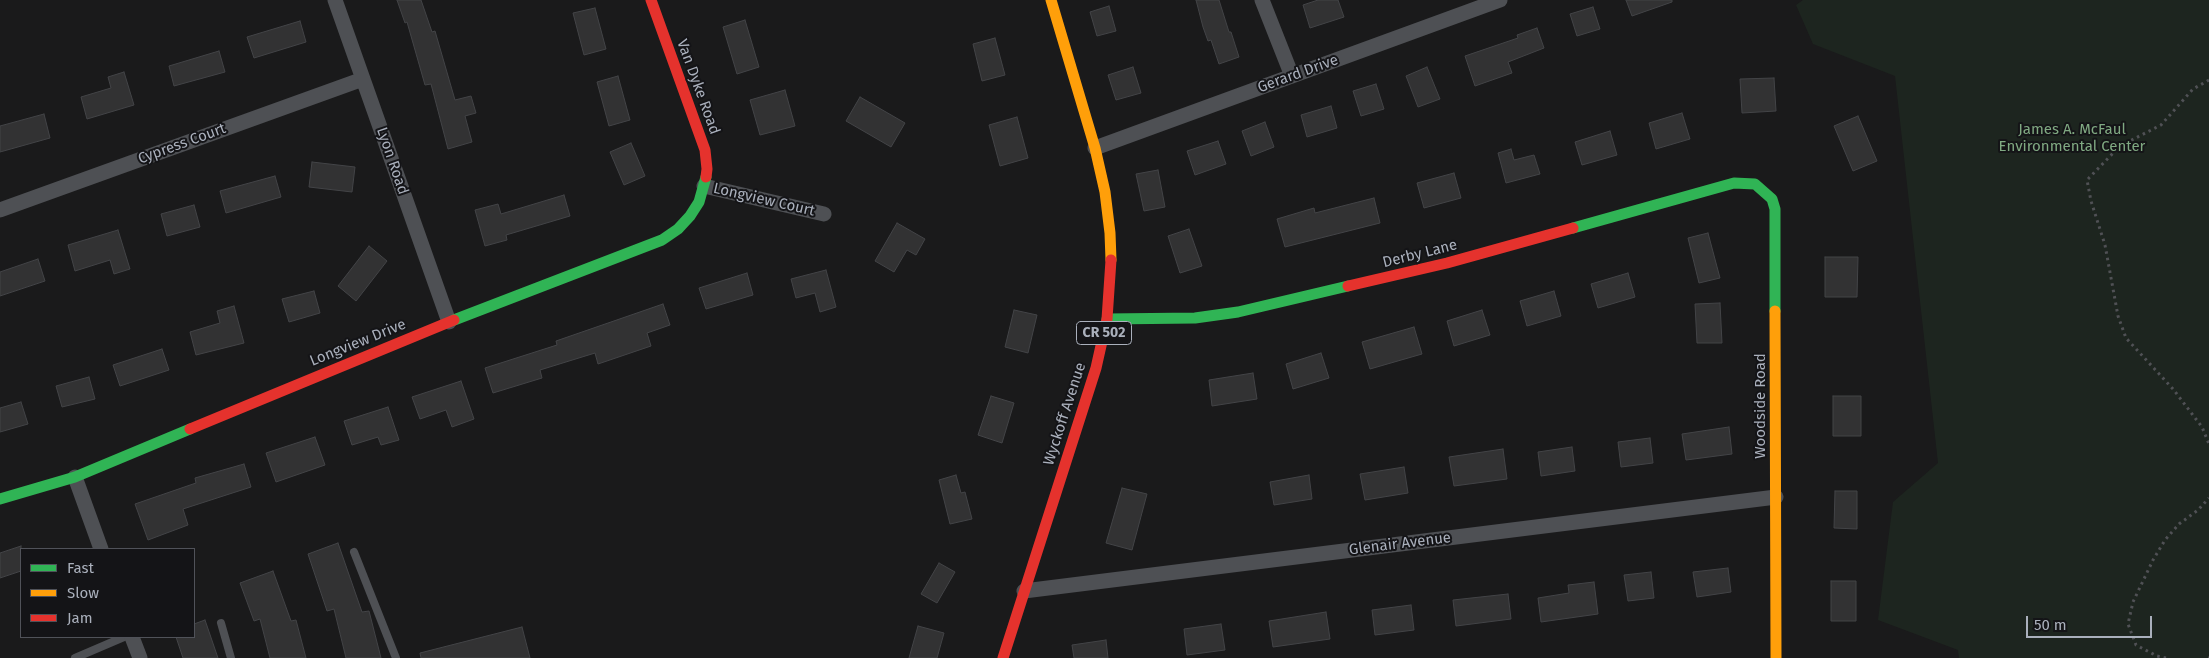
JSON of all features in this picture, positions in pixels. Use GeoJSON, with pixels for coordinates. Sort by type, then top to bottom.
{"type":"FeatureCollection","features":[{"type":"Feature","properties":{"kind":"street","name":"Lyon Road"},"geometry":{"type":"LineString","coordinates":[[335,0],[449,322]]}},
{"type":"Feature","properties":{"kind":"street","name":"Van Dyke Road"},"geometry":{"type":"LineString","coordinates":[[651,0],[705,150],[707,169],[704,186]]}},
{"type":"Feature","properties":{"kind":"street","name":"Wyckoff Avenue"},"geometry":{"type":"LineString","coordinates":[[1003,658],[1096,368],[1107,319],[1111,274],[1110,233],[1105,192],[1095,148],[1051,0]]}},
{"type":"Feature","properties":{"kind":"street"},"geometry":{"type":"LineString","coordinates":[[1262,0],[1292,76]]}},
{"type":"Feature","properties":{"kind":"street","name":"Gerard Drive"},"geometry":{"type":"LineString","coordinates":[[1095,148],[1497,0]]}},
{"type":"Feature","properties":{"kind":"street","name":"Cypress Court"},"geometry":{"type":"LineString","coordinates":[[0,210],[364,79]]}},
{"type":"Feature","properties":{"kind":"street","name":"Derby Lane"},"geometry":{"type":"LineString","coordinates":[[1107,319],[1186,319],[1238,312],[1448,263],[1734,183]]}},
{"type":"Feature","properties":{"kind":"street","name":"Woodside Road"},"geometry":{"type":"LineString","coordinates":[[1734,183],[1755,184],[1772,199],[1775,208],[1776,658]]}},
{"type":"Feature","properties":{"kind":"street","name":"Longview Court"},"geometry":{"type":"LineString","coordinates":[[704,186],[824,214]]}},
{"type":"Feature","properties":{"kind":"street","name":"Longview Drive"},"geometry":{"type":"LineString","coordinates":[[0,499],[75,477],[449,322],[662,240],[678,229],[690,216],[699,202],[704,186]]}},
{"type":"Feature","properties":{"kind":"street"},"geometry":{"type":"LineString","coordinates":[[75,477],[101,548]]}},
{"type":"Feature","properties":{"kind":"street","name":"Glenair Avenue"},"geometry":{"type":"LineString","coordinates":[[1024,591],[1776,497]]}},
{"type":"Feature","properties":{"kind":"street"},"geometry":{"type":"LineString","coordinates":[[132,638],[140,658]]}},
{"type":"Feature","properties":{"kind":"lane"},"geometry":{"type":"LineString","coordinates":[[354,552],[396,658]]}},
{"type":"Feature","properties":{"kind":"lane"},"geometry":{"type":"LineString","coordinates":[[221,623],[230,658]]}},
{"type":"Feature","properties":{"kind":"lane"},"geometry":{"type":"LineString","coordinates":[[75,658],[122,638]]}},
{"type":"Feature","properties":{"kind":"path"},"geometry":{"type":"LineString","coordinates":[[2209,80],[2193,89],[2161,124],[2120,146],[2087,180],[2091,202],[2105,245],[2118,316],[2126,338],[2173,389],[2202,427],[2209,444]]}},
{"type":"Feature","properties":{"kind":"path"},"geometry":{"type":"LineString","coordinates":[[2166,658],[2157,656],[2136,645],[2128,624],[2133,602],[2165,540],[2179,524],[2198,510],[2209,498]]}},
{"type":"Feature","properties":{"kind":"green space","name":"James A. McFaul Environmental Center"},"geometry":{"type":"Polygon","coordinates":[[[1803,0],[2209,0],[2209,658],[1959,658],[1958,650],[1878,620],[1893,502],[1938,463],[1895,76],[1813,44],[1796,5],[1803,0]]]}},
{"type":"Feature","properties":{"kind":"building"},"geometry":{"type":"Polygon","coordinates":[[[397,0],[421,0],[432,32],[435,31],[455,100],[471,96],[476,113],[465,116],[472,142],[448,149],[431,84],[425,85],[407,22],[405,23],[397,0]]]}},
{"type":"Feature","properties":{"kind":"building"},"geometry":{"type":"Polygon","coordinates":[[[1196,0],[1219,0],[1239,57],[1219,64],[1211,40],[1208,41],[1196,0]]]}},
{"type":"Feature","properties":{"kind":"building"},"geometry":{"type":"Polygon","coordinates":[[[1318,0],[1338,0],[1344,17],[1310,28],[1303,5],[1318,0]]]}},
{"type":"Feature","properties":{"kind":"building"},"geometry":{"type":"Polygon","coordinates":[[[1626,0],[1672,0],[1672,2],[1632,16],[1626,0]]]}},
{"type":"Feature","properties":{"kind":"building"},"geometry":{"type":"Polygon","coordinates":[[[1109,6],[1116,31],[1097,36],[1090,12],[1109,6]]]}},
{"type":"Feature","properties":{"kind":"building"},"geometry":{"type":"Polygon","coordinates":[[[1593,7],[1600,29],[1577,36],[1570,14],[1593,7]]]}},
{"type":"Feature","properties":{"kind":"building"},"geometry":{"type":"Polygon","coordinates":[[[595,8],[606,49],[584,55],[573,13],[595,8]]]}},
{"type":"Feature","properties":{"kind":"building"},"geometry":{"type":"Polygon","coordinates":[[[745,20],[759,67],[737,74],[723,27],[745,20]]]}},
{"type":"Feature","properties":{"kind":"building"},"geometry":{"type":"Polygon","coordinates":[[[300,21],[306,42],[254,58],[247,37],[300,21]]]}},
{"type":"Feature","properties":{"kind":"building"},"geometry":{"type":"Polygon","coordinates":[[[1537,28],[1544,48],[1508,62],[1512,73],[1475,86],[1465,56],[1518,38],[1517,35],[1537,28]]]}},
{"type":"Feature","properties":{"kind":"building"},"geometry":{"type":"Polygon","coordinates":[[[995,38],[1005,75],[982,81],[973,44],[995,38]]]}},
{"type":"Feature","properties":{"kind":"building"},"geometry":{"type":"Polygon","coordinates":[[[219,51],[225,72],[174,86],[169,66],[219,51]]]}},
{"type":"Feature","properties":{"kind":"building"},"geometry":{"type":"Polygon","coordinates":[[[1133,67],[1141,93],[1116,100],[1108,75],[1133,67]]]}},
{"type":"Feature","properties":{"kind":"building"},"geometry":{"type":"Polygon","coordinates":[[[1427,67],[1440,99],[1418,107],[1406,76],[1427,67]]]}},
{"type":"Feature","properties":{"kind":"building"},"geometry":{"type":"Polygon","coordinates":[[[124,72],[134,105],[87,119],[81,97],[111,88],[108,77],[124,72]]]}},
{"type":"Feature","properties":{"kind":"building"},"geometry":{"type":"Polygon","coordinates":[[[618,76],[630,120],[609,126],[597,82],[618,76]]]}},
{"type":"Feature","properties":{"kind":"building"},"geometry":{"type":"Polygon","coordinates":[[[1774,78],[1776,111],[1742,113],[1740,79],[1774,78]]]}},
{"type":"Feature","properties":{"kind":"building"},"geometry":{"type":"Polygon","coordinates":[[[1376,84],[1384,109],[1361,116],[1353,91],[1376,84]]]}},
{"type":"Feature","properties":{"kind":"building"},"geometry":{"type":"Polygon","coordinates":[[[785,90],[795,126],[760,135],[750,100],[785,90]]]}},
{"type":"Feature","properties":{"kind":"building"},"geometry":{"type":"Polygon","coordinates":[[[860,97],[905,123],[891,147],[846,121],[860,97]]]}},
{"type":"Feature","properties":{"kind":"building"},"geometry":{"type":"Polygon","coordinates":[[[1331,106],[1337,128],[1307,137],[1301,115],[1331,106]]]}},
{"type":"Feature","properties":{"kind":"building"},"geometry":{"type":"Polygon","coordinates":[[[1682,113],[1690,139],[1656,149],[1649,123],[1682,113]]]}},
{"type":"Feature","properties":{"kind":"building"},"geometry":{"type":"Polygon","coordinates":[[[44,114],[50,138],[0,152],[0,126],[44,114]]]}},
{"type":"Feature","properties":{"kind":"building"},"geometry":{"type":"Polygon","coordinates":[[[1858,116],[1877,161],[1853,171],[1834,126],[1858,116]]]}},
{"type":"Feature","properties":{"kind":"building"},"geometry":{"type":"Polygon","coordinates":[[[1017,117],[1028,158],[1000,166],[989,125],[1017,117]]]}},
{"type":"Feature","properties":{"kind":"building"},"geometry":{"type":"Polygon","coordinates":[[[1265,122],[1274,147],[1251,156],[1242,131],[1265,122]]]}},
{"type":"Feature","properties":{"kind":"building"},"geometry":{"type":"Polygon","coordinates":[[[1610,131],[1617,155],[1582,165],[1575,142],[1610,131]]]}},
{"type":"Feature","properties":{"kind":"building"},"geometry":{"type":"Polygon","coordinates":[[[1218,141],[1226,164],[1195,175],[1187,151],[1218,141]]]}},
{"type":"Feature","properties":{"kind":"building"},"geometry":{"type":"Polygon","coordinates":[[[631,143],[645,176],[624,185],[610,152],[631,143]]]}},
{"type":"Feature","properties":{"kind":"building"},"geometry":{"type":"Polygon","coordinates":[[[1511,149],[1514,160],[1534,155],[1540,174],[1506,183],[1498,153],[1511,149]]]}},
{"type":"Feature","properties":{"kind":"building"},"geometry":{"type":"Polygon","coordinates":[[[312,162],[355,167],[352,192],[309,187],[312,162]]]}},
{"type":"Feature","properties":{"kind":"building"},"geometry":{"type":"Polygon","coordinates":[[[1158,170],[1165,207],[1144,211],[1136,174],[1158,170]]]}},
{"type":"Feature","properties":{"kind":"building"},"geometry":{"type":"Polygon","coordinates":[[[1454,173],[1461,198],[1424,208],[1417,183],[1454,173]]]}},
{"type":"Feature","properties":{"kind":"building"},"geometry":{"type":"Polygon","coordinates":[[[275,176],[281,197],[226,213],[220,191],[275,176]]]}},
{"type":"Feature","properties":{"kind":"building"},"geometry":{"type":"Polygon","coordinates":[[[564,195],[570,216],[506,235],[507,240],[485,246],[475,210],[498,204],[501,214],[564,195]]]}},
{"type":"Feature","properties":{"kind":"building"},"geometry":{"type":"Polygon","coordinates":[[[1374,198],[1380,223],[1285,247],[1277,219],[1314,208],[1315,213],[1374,198]]]}},
{"type":"Feature","properties":{"kind":"building"},"geometry":{"type":"Polygon","coordinates":[[[194,205],[200,227],[167,236],[161,214],[194,205]]]}},
{"type":"Feature","properties":{"kind":"building"},"geometry":{"type":"Polygon","coordinates":[[[897,223],[925,239],[916,255],[907,250],[894,272],[875,261],[897,223]]]}},
{"type":"Feature","properties":{"kind":"building"},"geometry":{"type":"Polygon","coordinates":[[[1189,229],[1202,266],[1180,273],[1168,236],[1189,229]]]}},
{"type":"Feature","properties":{"kind":"building"},"geometry":{"type":"Polygon","coordinates":[[[118,230],[130,269],[114,274],[110,260],[75,271],[68,245],[118,230]]]}},
{"type":"Feature","properties":{"kind":"building"},"geometry":{"type":"Polygon","coordinates":[[[1708,233],[1720,278],[1699,283],[1688,238],[1708,233]]]}},
{"type":"Feature","properties":{"kind":"building"},"geometry":{"type":"Polygon","coordinates":[[[369,246],[387,261],[356,301],[338,286],[369,246]]]}},
{"type":"Feature","properties":{"kind":"building"},"geometry":{"type":"Polygon","coordinates":[[[1825,257],[1858,257],[1857,297],[1825,297],[1825,257]]]}},
{"type":"Feature","properties":{"kind":"building"},"geometry":{"type":"Polygon","coordinates":[[[38,259],[45,281],[0,296],[0,272],[38,259]]]}},
{"type":"Feature","properties":{"kind":"building"},"geometry":{"type":"Polygon","coordinates":[[[826,270],[836,307],[820,312],[815,293],[796,298],[791,279],[826,270]]]}},
{"type":"Feature","properties":{"kind":"building"},"geometry":{"type":"Polygon","coordinates":[[[747,273],[753,295],[706,309],[699,288],[747,273]]]}},
{"type":"Feature","properties":{"kind":"building"},"geometry":{"type":"Polygon","coordinates":[[[1628,273],[1635,297],[1598,308],[1591,284],[1628,273]]]}},
{"type":"Feature","properties":{"kind":"building"},"geometry":{"type":"Polygon","coordinates":[[[314,291],[320,313],[289,322],[282,299],[314,291]]]}},
{"type":"Feature","properties":{"kind":"building"},"geometry":{"type":"Polygon","coordinates":[[[1554,291],[1561,316],[1527,326],[1520,301],[1554,291]]]}},
{"type":"Feature","properties":{"kind":"building"},"geometry":{"type":"Polygon","coordinates":[[[1720,303],[1722,343],[1697,343],[1695,304],[1720,303]]]}},
{"type":"Feature","properties":{"kind":"building"},"geometry":{"type":"Polygon","coordinates":[[[663,304],[670,325],[647,333],[651,346],[598,364],[595,353],[540,370],[542,378],[493,393],[485,368],[557,345],[556,341],[663,304]]]}},
{"type":"Feature","properties":{"kind":"building"},"geometry":{"type":"Polygon","coordinates":[[[234,306],[244,343],[196,355],[190,332],[220,323],[217,311],[234,306]]]}},
{"type":"Feature","properties":{"kind":"building"},"geometry":{"type":"Polygon","coordinates":[[[1014,310],[1037,315],[1028,353],[1005,347],[1014,310]]]}},
{"type":"Feature","properties":{"kind":"building"},"geometry":{"type":"Polygon","coordinates":[[[1482,310],[1490,335],[1454,346],[1447,321],[1482,310]]]}},
{"type":"Feature","properties":{"kind":"building"},"geometry":{"type":"Polygon","coordinates":[[[1414,327],[1422,354],[1370,369],[1362,342],[1414,327]]]}},
{"type":"Feature","properties":{"kind":"building"},"geometry":{"type":"Polygon","coordinates":[[[162,349],[169,370],[120,386],[113,365],[162,349]]]}},
{"type":"Feature","properties":{"kind":"building"},"geometry":{"type":"Polygon","coordinates":[[[1321,353],[1329,378],[1293,389],[1286,364],[1321,353]]]}},
{"type":"Feature","properties":{"kind":"building"},"geometry":{"type":"Polygon","coordinates":[[[1253,373],[1257,399],[1212,406],[1209,380],[1253,373]]]}},
{"type":"Feature","properties":{"kind":"building"},"geometry":{"type":"Polygon","coordinates":[[[89,377],[95,399],[62,407],[56,386],[89,377]]]}},
{"type":"Feature","properties":{"kind":"building"},"geometry":{"type":"Polygon","coordinates":[[[461,381],[474,419],[452,427],[446,410],[420,419],[412,397],[461,381]]]}},
{"type":"Feature","properties":{"kind":"building"},"geometry":{"type":"Polygon","coordinates":[[[991,396],[1014,403],[1002,443],[978,435],[991,396]]]}},
{"type":"Feature","properties":{"kind":"building"},"geometry":{"type":"Polygon","coordinates":[[[1833,396],[1861,396],[1861,436],[1833,436],[1833,396]]]}},
{"type":"Feature","properties":{"kind":"building"},"geometry":{"type":"Polygon","coordinates":[[[21,402],[28,424],[0,432],[0,408],[21,402]]]}},
{"type":"Feature","properties":{"kind":"building"},"geometry":{"type":"Polygon","coordinates":[[[388,407],[399,440],[381,445],[378,437],[352,445],[344,421],[388,407]]]}},
{"type":"Feature","properties":{"kind":"building"},"geometry":{"type":"Polygon","coordinates":[[[1729,427],[1732,454],[1686,460],[1682,434],[1729,427]]]}},
{"type":"Feature","properties":{"kind":"building"},"geometry":{"type":"Polygon","coordinates":[[[315,437],[325,465],[276,482],[266,453],[315,437]]]}},
{"type":"Feature","properties":{"kind":"building"},"geometry":{"type":"Polygon","coordinates":[[[1650,438],[1653,463],[1621,467],[1618,442],[1650,438]]]}},
{"type":"Feature","properties":{"kind":"building"},"geometry":{"type":"Polygon","coordinates":[[[1572,447],[1575,471],[1541,476],[1538,452],[1572,447]]]}},
{"type":"Feature","properties":{"kind":"building"},"geometry":{"type":"Polygon","coordinates":[[[1503,449],[1507,479],[1454,486],[1449,457],[1503,449]]]}},
{"type":"Feature","properties":{"kind":"building"},"geometry":{"type":"Polygon","coordinates":[[[244,464],[251,487],[183,509],[188,525],[148,540],[135,504],[196,483],[195,478],[244,464]]]}},
{"type":"Feature","properties":{"kind":"building"},"geometry":{"type":"Polygon","coordinates":[[[1404,467],[1408,493],[1365,500],[1360,474],[1404,467]]]}},
{"type":"Feature","properties":{"kind":"building"},"geometry":{"type":"Polygon","coordinates":[[[956,475],[961,493],[965,492],[972,519],[950,524],[939,480],[956,475]]]}},
{"type":"Feature","properties":{"kind":"building"},"geometry":{"type":"Polygon","coordinates":[[[1309,475],[1312,499],[1274,505],[1270,482],[1309,475]]]}},
{"type":"Feature","properties":{"kind":"building"},"geometry":{"type":"Polygon","coordinates":[[[1122,488],[1147,494],[1132,550],[1106,543],[1122,488]]]}},
{"type":"Feature","properties":{"kind":"building"},"geometry":{"type":"Polygon","coordinates":[[[1835,491],[1857,491],[1857,529],[1834,528],[1835,491]]]}},
{"type":"Feature","properties":{"kind":"building"},"geometry":{"type":"Polygon","coordinates":[[[338,543],[362,612],[369,611],[381,658],[346,658],[334,609],[327,611],[308,554],[338,543]]]}},
{"type":"Feature","properties":{"kind":"building"},"geometry":{"type":"Polygon","coordinates":[[[21,546],[20,571],[0,578],[0,553],[21,546]]]}},
{"type":"Feature","properties":{"kind":"building"},"geometry":{"type":"Polygon","coordinates":[[[939,563],[955,572],[937,603],[921,594],[939,563]]]}},
{"type":"Feature","properties":{"kind":"building"},"geometry":{"type":"Polygon","coordinates":[[[1728,568],[1731,592],[1697,597],[1693,572],[1728,568]]]}},
{"type":"Feature","properties":{"kind":"building"},"geometry":{"type":"Polygon","coordinates":[[[273,571],[291,621],[296,620],[306,658],[270,658],[260,619],[254,621],[240,583],[273,571]]]}},
{"type":"Feature","properties":{"kind":"building"},"geometry":{"type":"Polygon","coordinates":[[[1651,572],[1654,598],[1628,601],[1624,575],[1651,572]]]}},
{"type":"Feature","properties":{"kind":"building"},"geometry":{"type":"Polygon","coordinates":[[[1831,581],[1856,581],[1856,621],[1831,621],[1831,581]]]}},
{"type":"Feature","properties":{"kind":"building"},"geometry":{"type":"Polygon","coordinates":[[[1594,582],[1598,614],[1541,622],[1538,598],[1569,593],[1568,585],[1594,582]]]}},
{"type":"Feature","properties":{"kind":"building"},"geometry":{"type":"Polygon","coordinates":[[[1508,594],[1511,619],[1456,626],[1453,600],[1508,594]]]}},
{"type":"Feature","properties":{"kind":"building"},"geometry":{"type":"Polygon","coordinates":[[[1411,605],[1414,630],[1375,635],[1372,610],[1411,605]]]}},
{"type":"Feature","properties":{"kind":"building"},"geometry":{"type":"Polygon","coordinates":[[[1326,612],[1330,639],[1273,647],[1269,621],[1326,612]]]}},
{"type":"Feature","properties":{"kind":"building"},"geometry":{"type":"Polygon","coordinates":[[[205,620],[218,658],[183,658],[176,638],[195,638],[195,624],[205,620]]]}},
{"type":"Feature","properties":{"kind":"building"},"geometry":{"type":"Polygon","coordinates":[[[1221,624],[1225,650],[1187,655],[1184,629],[1221,624]]]}},
{"type":"Feature","properties":{"kind":"building"},"geometry":{"type":"Polygon","coordinates":[[[918,626],[944,633],[937,658],[909,658],[918,626]]]}},
{"type":"Feature","properties":{"kind":"building"},"geometry":{"type":"Polygon","coordinates":[[[522,627],[530,658],[421,658],[420,653],[522,627]]]}},
{"type":"Feature","properties":{"kind":"building"},"geometry":{"type":"Polygon","coordinates":[[[1106,640],[1108,658],[1074,658],[1072,645],[1106,640]]]}},
{"type":"Feature","properties":{"kind":"traffic: fast"},"geometry":{"type":"LineString","coordinates":[[454,320],[662,240],[678,229],[690,216],[699,202],[706,177]]}},
{"type":"Feature","properties":{"kind":"traffic: fast"},"geometry":{"type":"LineString","coordinates":[[1573,228],[1734,183],[1755,184],[1772,199],[1775,209],[1775,311]]}},
{"type":"Feature","properties":{"kind":"traffic: fast"},"geometry":{"type":"LineString","coordinates":[[1107,319],[1195,318],[1238,312],[1348,286]]}},
{"type":"Feature","properties":{"kind":"traffic: fast"},"geometry":{"type":"LineString","coordinates":[[0,499],[75,477],[190,429]]}},
{"type":"Feature","properties":{"kind":"traffic: slow"},"geometry":{"type":"LineString","coordinates":[[1051,0],[1095,148],[1105,192],[1111,260]]}},
{"type":"Feature","properties":{"kind":"traffic: slow"},"geometry":{"type":"LineString","coordinates":[[1775,311],[1776,658]]}},
{"type":"Feature","properties":{"kind":"traffic: jam"},"geometry":{"type":"LineString","coordinates":[[651,0],[705,150],[706,177]]}},
{"type":"Feature","properties":{"kind":"traffic: jam"},"geometry":{"type":"LineString","coordinates":[[1348,286],[1447,263],[1573,228]]}},
{"type":"Feature","properties":{"kind":"traffic: jam"},"geometry":{"type":"LineString","coordinates":[[1003,658],[1096,368],[1107,319],[1111,260]]}},
{"type":"Feature","properties":{"kind":"traffic: jam"},"geometry":{"type":"LineString","coordinates":[[190,429],[454,320]]}}]}
